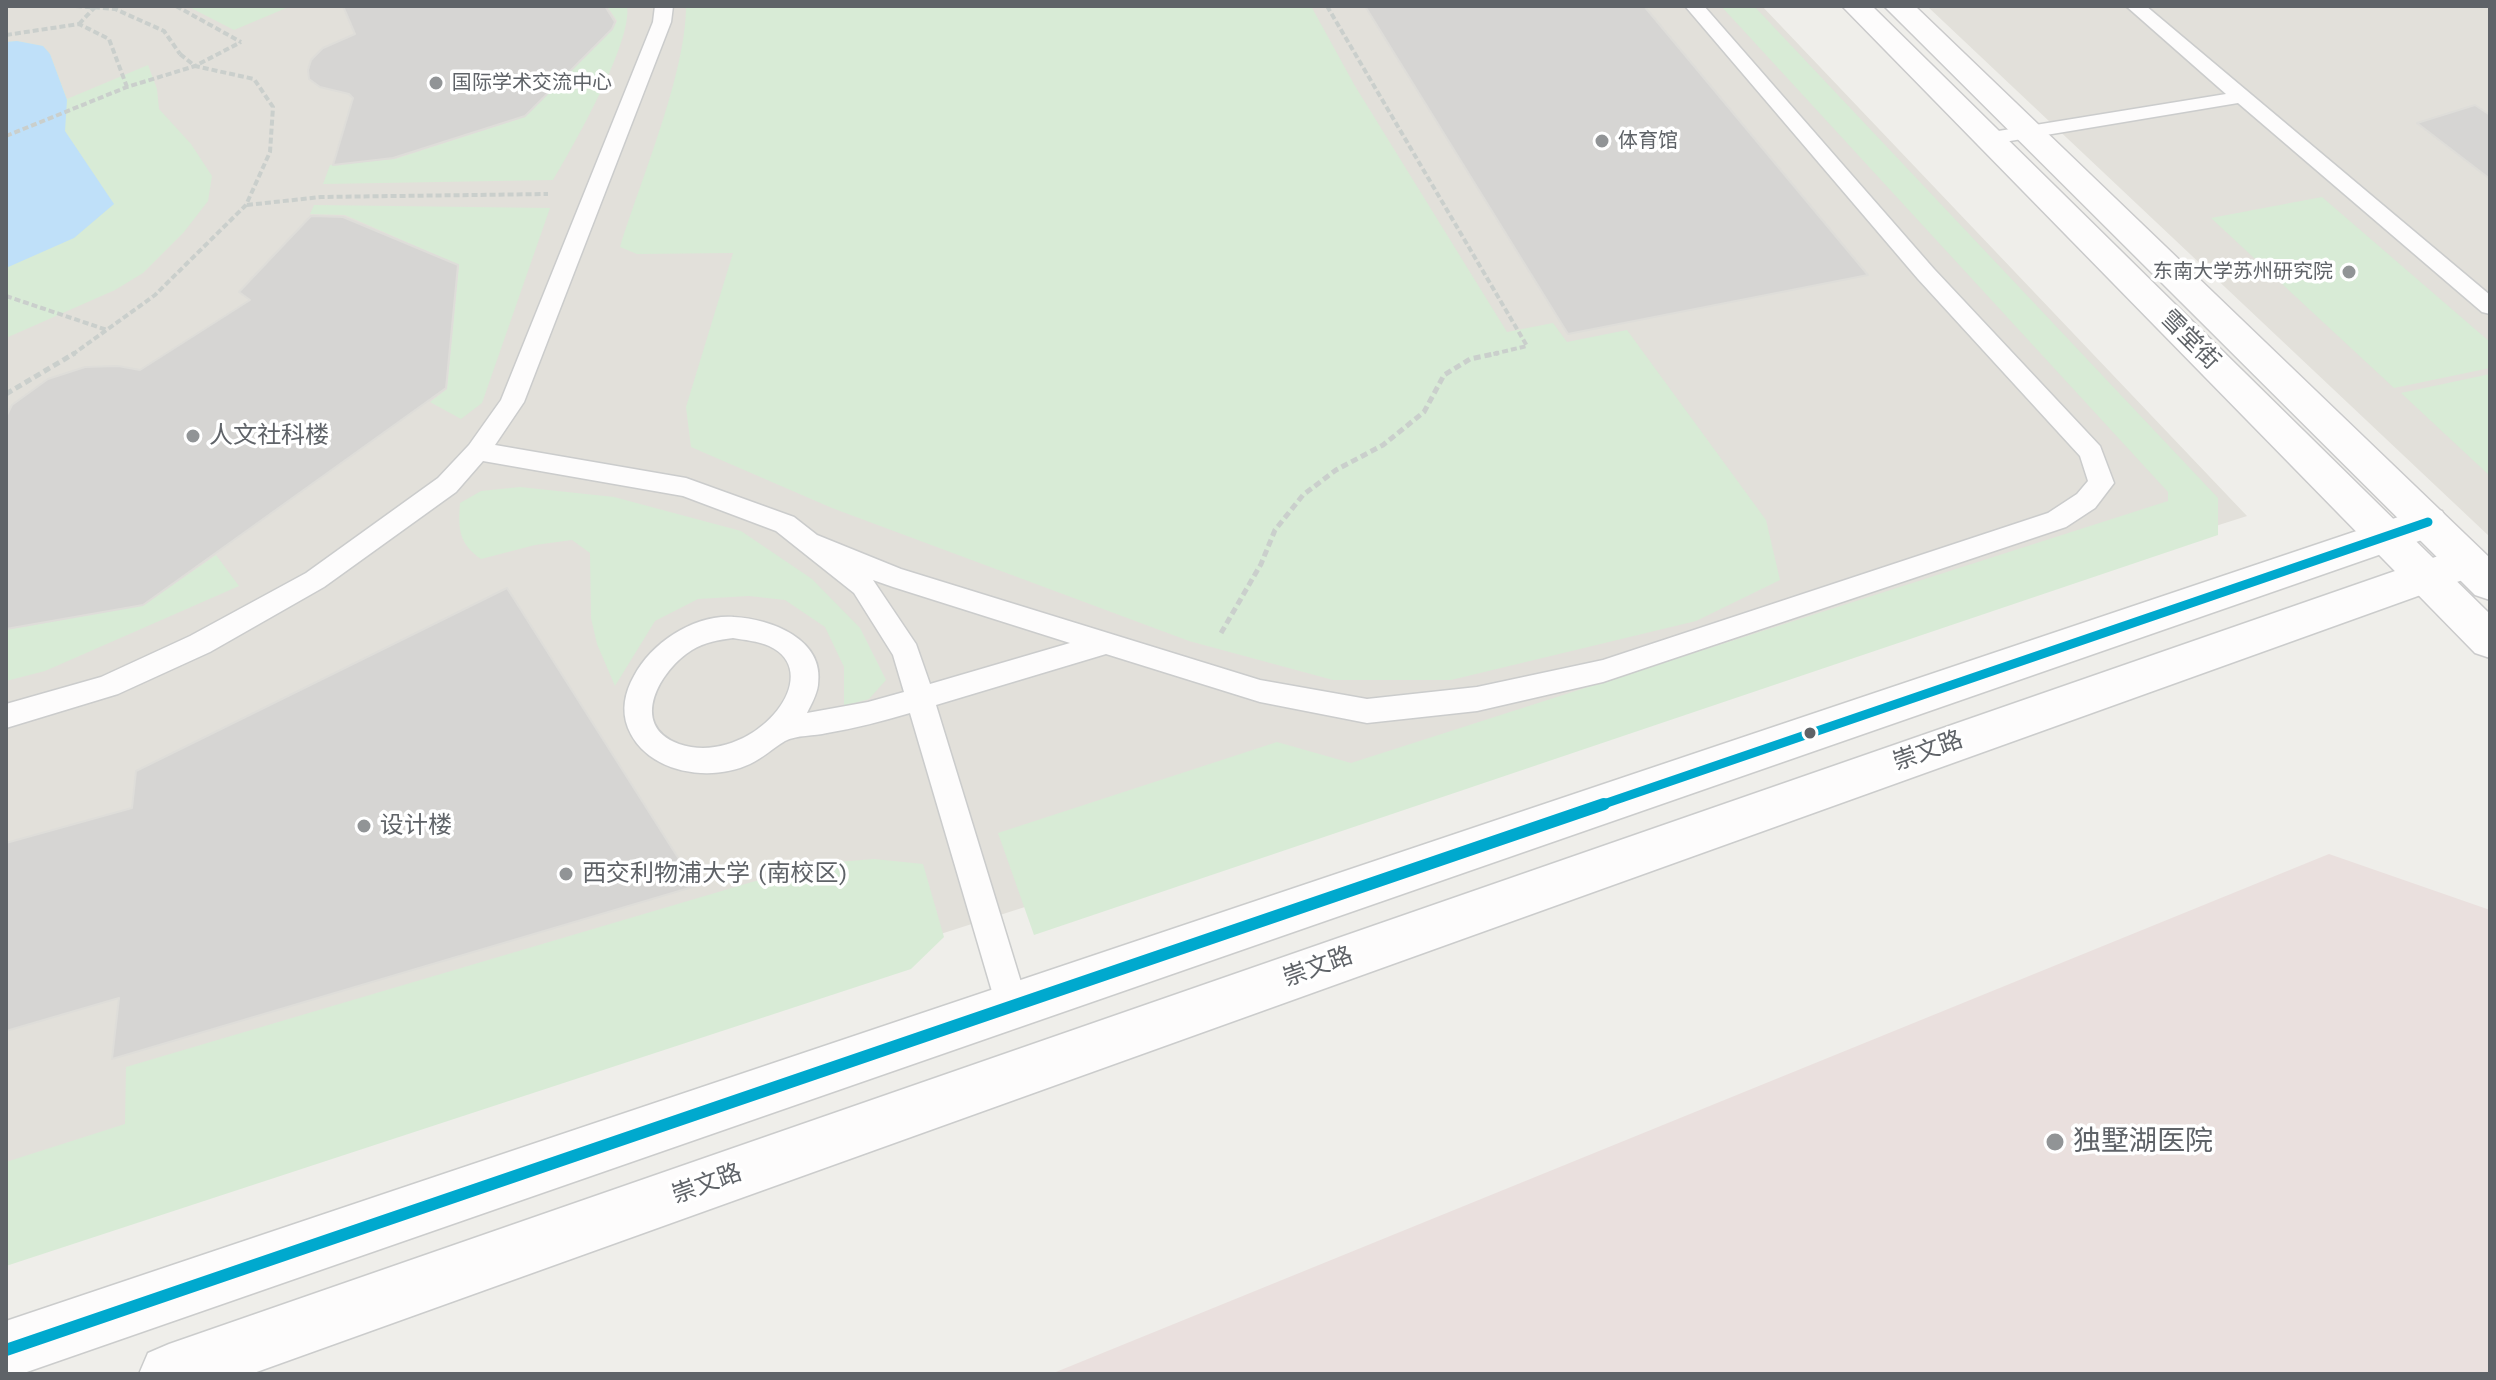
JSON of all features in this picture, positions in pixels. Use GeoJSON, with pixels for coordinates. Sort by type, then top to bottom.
{"type":"FeatureCollection","features":[{"type":"Feature","properties":{"kind":"street","name":"雪堂街"},"geometry":{"type":"LineString","coordinates":[[1856,6],[1986,139],[2407,528],[2460,573],[2490,641]]}},
{"type":"Feature","properties":{"kind":"street","name":"雪堂街"},"geometry":{"type":"LineString","coordinates":[[1898,6],[2028,132],[2407,528]]}},
{"type":"Feature","properties":{"kind":"street"},"geometry":{"type":"LineString","coordinates":[[6,1350],[2407,528]]}},
{"type":"Feature","properties":{"kind":"street","name":"崇文路"},"geometry":{"type":"LineString","coordinates":[[169,1374],[2460,573]]}},
{"type":"Feature","properties":{"kind":"lane"},"geometry":{"type":"LineString","coordinates":[[6,716],[108,686],[213,637],[315,580],[447,485],[478,451],[512,402],[662,22],[664,6]]}},
{"type":"Feature","properties":{"kind":"lane"},"geometry":{"type":"LineString","coordinates":[[810,543],[893,577],[1196,672],[1260,691],[1367,711],[1477,699],[1603,671],[2057,520],[2086,501],[2101,483],[2091,452],[1926,274],[1694,6]]}},
{"type":"Feature","properties":{"kind":"lane"},"geometry":{"type":"LineString","coordinates":[[2135,6],[2488,304]]}},
{"type":"Feature","properties":{"kind":"lane"},"geometry":{"type":"LineString","coordinates":[[1986,139],[2241,97]]}},
{"type":"Feature","properties":{"kind":"lane"},"geometry":{"type":"LineString","coordinates":[[478,451],[686,487],[785,524],[863,586],[906,652],[1012,1005]]}},
{"type":"Feature","properties":{"kind":"lane"},"geometry":{"type":"LineString","coordinates":[[781,730],[797,709],[805,688],[803,668],[795,649],[779,636],[757,628],[733,627],[707,631],[681,643],[659,660],[644,682],[637,704],[641,726],[653,745],[675,756],[702,761],[732,757],[760,746],[781,730],[868,714],[1106,643]]}},
{"type":"Feature","properties":{"kind":"path"},"geometry":{"type":"LineString","coordinates":[[6,394],[78,351],[155,295],[246,205],[270,152],[273,107],[254,79],[195,66],[180,54],[164,31],[115,9],[76,6]]}},
{"type":"Feature","properties":{"kind":"path"},"geometry":{"type":"LineString","coordinates":[[79,24],[96,6]]}},
{"type":"Feature","properties":{"kind":"path"},"geometry":{"type":"LineString","coordinates":[[6,136],[127,87],[195,66],[241,42],[176,6]]}},
{"type":"Feature","properties":{"kind":"path"},"geometry":{"type":"LineString","coordinates":[[1196,672],[1261,564],[1275,530],[1303,495],[1336,470],[1383,445],[1424,412],[1444,375],[1470,359],[1527,346],[1327,6]]}},
{"type":"Feature","properties":{"kind":"path"},"geometry":{"type":"LineString","coordinates":[[6,35],[79,24],[109,39],[127,87]]}},
{"type":"Feature","properties":{"kind":"path"},"geometry":{"type":"LineString","coordinates":[[246,205],[321,197],[595,194]]}},
{"type":"Feature","properties":{"kind":"path"},"geometry":{"type":"LineString","coordinates":[[6,296],[107,330]]}},
{"type":"Feature","properties":{"kind":"shaded area","name":"西交利物浦大学 (南校区)"},"geometry":{"type":"Polygon","coordinates":[[[6,6],[1762,6],[2247,516],[6,1233],[6,6]]]}},
{"type":"Feature","properties":{"kind":"shaded area","name":"东南大学苏州研究院"},"geometry":{"type":"Polygon","coordinates":[[[1927,6],[2490,6],[2490,537],[1927,6]]]}},
{"type":"Feature","properties":{"kind":"shaded area","name":"独墅湖医院"},"geometry":{"type":"Polygon","coordinates":[[[2329,854],[2490,910],[2490,1374],[1051,1374],[2329,854]]]}},
{"type":"Feature","properties":{"kind":"green space"},"geometry":{"type":"Polygon","coordinates":[[[291,6],[234,30],[191,8],[291,6]]]}},
{"type":"Feature","properties":{"kind":"green space"},"geometry":{"type":"Polygon","coordinates":[[[607,6],[627,6],[621,43],[600,94],[553,180],[323,184],[330,165],[395,159],[525,117],[613,29],[617,21],[607,6]]]}},
{"type":"Feature","properties":{"kind":"green space"},"geometry":{"type":"Polygon","coordinates":[[[686,6],[1311,6],[1355,86],[1507,332],[1553,323],[1567,342],[1627,330],[1766,520],[1780,580],[1696,621],[1451,680],[1333,680],[1189,641],[832,508],[691,447],[686,407],[733,253],[637,254],[620,247],[671,94],[679,63],[686,6]]]}},
{"type":"Feature","properties":{"kind":"green space"},"geometry":{"type":"Polygon","coordinates":[[[1721,6],[1754,6],[2218,498],[2218,535],[1034,935],[998,833],[1277,742],[1351,763],[2168,501],[2168,492],[1721,6]]]}},
{"type":"Feature","properties":{"kind":"green space"},"geometry":{"type":"Polygon","coordinates":[[[6,42],[43,46],[50,54],[67,99],[148,65],[157,89],[159,109],[191,144],[212,176],[208,201],[184,232],[143,273],[115,290],[6,338],[6,42]]]}},
{"type":"Feature","properties":{"kind":"green space"},"geometry":{"type":"Polygon","coordinates":[[[2322,197],[2490,342],[2490,368],[2394,388],[2211,218],[2322,197]]]}},
{"type":"Feature","properties":{"kind":"green space"},"geometry":{"type":"Polygon","coordinates":[[[314,205],[550,208],[482,403],[461,419],[430,402],[447,389],[459,265],[345,215],[310,214],[314,205]]]}},
{"type":"Feature","properties":{"kind":"green space"},"geometry":{"type":"Polygon","coordinates":[[[2490,374],[2490,476],[2401,393],[2490,374]]]}},
{"type":"Feature","properties":{"kind":"green space"},"geometry":{"type":"Polygon","coordinates":[[[520,487],[614,497],[741,531],[812,579],[860,628],[886,680],[869,699],[844,706],[844,667],[825,627],[785,600],[749,596],[698,599],[655,621],[615,686],[597,644],[591,618],[590,553],[572,540],[535,545],[481,559],[464,542],[459,521],[460,503],[481,491],[520,487]]]}},
{"type":"Feature","properties":{"kind":"green space"},"geometry":{"type":"Polygon","coordinates":[[[216,555],[239,586],[45,671],[6,681],[6,630],[144,605],[216,555]]]}},
{"type":"Feature","properties":{"kind":"green space"},"geometry":{"type":"Polygon","coordinates":[[[874,859],[923,864],[944,937],[911,969],[6,1266],[6,1162],[125,1124],[126,1067],[813,864],[874,859]]]}},
{"type":"Feature","properties":{"kind":"water"},"geometry":{"type":"Polygon","coordinates":[[[6,42],[43,46],[50,54],[67,100],[65,131],[114,204],[74,238],[6,268],[6,42]]]}},
{"type":"Feature","properties":{"kind":"building","name":"国际学术交流中心"},"geometry":{"type":"Polygon","coordinates":[[[343,6],[605,6],[615,22],[612,29],[525,116],[393,158],[333,165],[353,98],[349,94],[320,87],[309,79],[308,70],[311,60],[323,48],[355,34],[343,6]]]}},
{"type":"Feature","properties":{"kind":"building","name":"体育馆"},"geometry":{"type":"Polygon","coordinates":[[[1365,6],[1644,6],[1868,275],[1568,334],[1365,6]]]}},
{"type":"Feature","properties":{"kind":"building"},"geometry":{"type":"Polygon","coordinates":[[[2475,105],[2490,115],[2490,179],[2417,123],[2475,105]]]}},
{"type":"Feature","properties":{"kind":"building","name":"人文社科楼"},"geometry":{"type":"Polygon","coordinates":[[[311,216],[343,217],[458,265],[446,388],[143,605],[6,629],[6,417],[12,405],[48,379],[85,367],[118,366],[140,370],[250,300],[239,292],[311,216]]]}},
{"type":"Feature","properties":{"kind":"building","name":"设计楼"},"geometry":{"type":"Polygon","coordinates":[[[507,588],[696,886],[112,1059],[119,998],[6,1031],[6,843],[132,808],[136,771],[507,588]]]}},
{"type":"Feature","properties":{"kind":"transit line"},"geometry":{"type":"LineString","coordinates":[[6,1350],[2428,522]]}},
{"type":"Feature","properties":{"kind":"place","name":"国际学术交流中心"},"geometry":{"type":"Point","coordinates":[436,83]}},
{"type":"Feature","properties":{"kind":"place","name":"体育馆"},"geometry":{"type":"Point","coordinates":[1602,141]}},
{"type":"Feature","properties":{"kind":"place","name":"东南大学苏州研究院"},"geometry":{"type":"Point","coordinates":[2349,272]}},
{"type":"Feature","properties":{"kind":"place","name":"人文社科楼"},"geometry":{"type":"Point","coordinates":[193,436]}},
{"type":"Feature","properties":{"kind":"place","name":"设计楼"},"geometry":{"type":"Point","coordinates":[364,826]}},
{"type":"Feature","properties":{"kind":"place","name":"西交利物浦大学 (南校区)"},"geometry":{"type":"Point","coordinates":[566,874]}},
{"type":"Feature","properties":{"kind":"place","name":"独墅湖医院"},"geometry":{"type":"Point","coordinates":[2055,1142]}}]}
